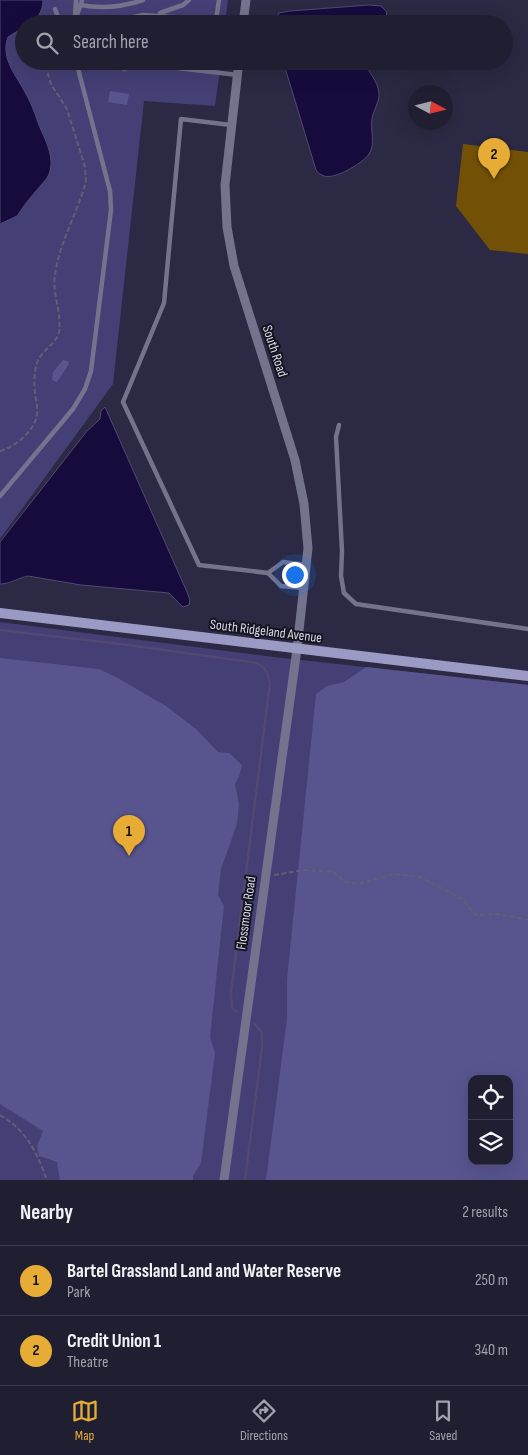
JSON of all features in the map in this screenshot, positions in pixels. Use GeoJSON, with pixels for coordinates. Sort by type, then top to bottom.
{"type":"FeatureCollection","features":[{"type":"Feature","properties":{"kind":"street"},"geometry":{"type":"LineString","coordinates":[[244,15],[246,0]]}},
{"type":"Feature","properties":{"kind":"street","name":"South Road"},"geometry":{"type":"LineString","coordinates":[[238,70],[225,185],[227,227],[234,266],[295,460],[304,504],[308,548],[297,649]]}},
{"type":"Feature","properties":{"kind":"street","name":"South Ridgeland Avenue"},"geometry":{"type":"LineString","coordinates":[[0,613],[528,676]]}},
{"type":"Feature","properties":{"kind":"street","name":"Flossmoor Road"},"geometry":{"type":"LineString","coordinates":[[224,1180],[297,649]]}},
{"type":"Feature","properties":{"kind":"lane"},"geometry":{"type":"LineString","coordinates":[[75,15],[76,0]]}},
{"type":"Feature","properties":{"kind":"lane"},"geometry":{"type":"LineString","coordinates":[[77,15],[81,3],[111,7],[143,0]]}},
{"type":"Feature","properties":{"kind":"lane"},"geometry":{"type":"LineString","coordinates":[[143,15],[167,12],[183,5],[189,0]]}},
{"type":"Feature","properties":{"kind":"lane"},"geometry":{"type":"LineString","coordinates":[[216,15],[218,0]]}},
{"type":"Feature","properties":{"kind":"lane"},"geometry":{"type":"LineString","coordinates":[[56,9],[58,15]]}},
{"type":"Feature","properties":{"kind":"lane"},"geometry":{"type":"LineString","coordinates":[[0,496],[73,409],[85,389],[92,371],[111,210],[110,191],[78,70]]}},
{"type":"Feature","properties":{"kind":"lane"},"geometry":{"type":"LineString","coordinates":[[190,70],[238,76]]}},
{"type":"Feature","properties":{"kind":"lane"},"geometry":{"type":"LineString","coordinates":[[232,125],[181,119],[164,303],[123,402],[199,565],[268,573],[281,586],[304,588]]}},
{"type":"Feature","properties":{"kind":"lane"},"geometry":{"type":"LineString","coordinates":[[339,425],[336,437],[342,551],[341,576],[344,593],[356,604],[528,629]]}},
{"type":"Feature","properties":{"kind":"lane"},"geometry":{"type":"LineString","coordinates":[[268,573],[283,562],[306,565]]}},
{"type":"Feature","properties":{"kind":"path"},"geometry":{"type":"LineString","coordinates":[[0,451],[23,437],[33,427],[36,420],[37,408],[34,384],[37,361],[56,339],[59,330],[54,294],[55,273],[86,181],[85,167],[67,109],[51,84],[47,70]]}},
{"type":"Feature","properties":{"kind":"path"},"geometry":{"type":"LineString","coordinates":[[265,878],[304,870],[334,872],[344,882],[358,884],[394,874],[420,877],[462,900],[476,915],[498,914],[528,920]]}},
{"type":"Feature","properties":{"kind":"path"},"geometry":{"type":"LineString","coordinates":[[0,1115],[11,1122],[28,1138],[47,1180]]}},
{"type":"Feature","properties":{"kind":"shaded area"},"geometry":{"type":"Polygon","coordinates":[[[0,0],[228,0],[226,15],[15,15],[15,70],[220,70],[215,106],[144,101],[113,384],[0,539],[0,0]]]}},
{"type":"Feature","properties":{"kind":"shaded area"},"geometry":{"type":"Polygon","coordinates":[[[0,0],[43,0],[38,15],[15,15],[15,33],[8,37],[6,53],[11,67],[33,108],[48,148],[51,160],[50,172],[17,216],[0,224],[0,0]]]}},
{"type":"Feature","properties":{"kind":"shaded area"},"geometry":{"type":"Polygon","coordinates":[[[369,5],[381,6],[387,12],[386,15],[278,15],[279,13],[369,5]]]}},
{"type":"Feature","properties":{"kind":"shaded area"},"geometry":{"type":"Polygon","coordinates":[[[286,70],[369,70],[377,84],[379,96],[372,119],[372,146],[369,154],[361,162],[340,174],[327,176],[319,174],[316,170],[286,70]]]}},
{"type":"Feature","properties":{"kind":"shaded area"},"geometry":{"type":"Polygon","coordinates":[[[110,91],[129,94],[127,105],[108,102],[110,91]]]}},
{"type":"Feature","properties":{"kind":"shaded area"},"geometry":{"type":"Polygon","coordinates":[[[63,360],[68,361],[69,364],[57,382],[52,380],[53,372],[63,360]]]}},
{"type":"Feature","properties":{"kind":"shaded area"},"geometry":{"type":"Polygon","coordinates":[[[105,407],[187,592],[190,600],[189,605],[183,607],[169,593],[81,585],[28,576],[0,584],[0,542],[87,431],[100,419],[101,411],[105,407]]]}},
{"type":"Feature","properties":{"kind":"shaded area"},"geometry":{"type":"Polygon","coordinates":[[[0,622],[274,657],[528,685],[528,1180],[0,1180],[0,622]]]}},
{"type":"Feature","properties":{"kind":"shaded area"},"geometry":{"type":"Polygon","coordinates":[[[0,658],[99,669],[166,706],[196,729],[218,752],[229,753],[242,765],[235,784],[239,804],[237,824],[221,869],[218,895],[224,906],[210,1037],[215,1053],[201,1163],[193,1176],[193,1180],[60,1180],[57,1162],[39,1156],[37,1146],[43,1131],[0,1104],[0,658]]]}},
{"type":"Feature","properties":{"kind":"shaded area"},"geometry":{"type":"Polygon","coordinates":[[[366,667],[528,685],[528,1180],[266,1180],[287,1019],[287,979],[316,694],[327,686],[344,682],[366,667]]]}},
{"type":"Feature","properties":{"kind":"building"},"geometry":{"type":"Polygon","coordinates":[[[463,144],[528,152],[528,254],[490,250],[456,206],[463,144]]]}},
{"type":"Feature","properties":{"kind":"waterway"},"geometry":{"type":"LineString","coordinates":[[0,630],[257,663],[266,671],[270,683],[231,992],[232,1008],[237,1012]]}},
{"type":"Feature","properties":{"kind":"waterway"},"geometry":{"type":"LineString","coordinates":[[245,1180],[262,1047],[262,1033],[255,1024]]}},
{"type":"Feature","properties":{"kind":"place","name":"Credit Union 1"},"geometry":{"type":"Point","coordinates":[494,179]}},
{"type":"Feature","properties":{"kind":"place","name":"Bartel Grassland Land and Water Reserve"},"geometry":{"type":"Point","coordinates":[129,856]}}]}
